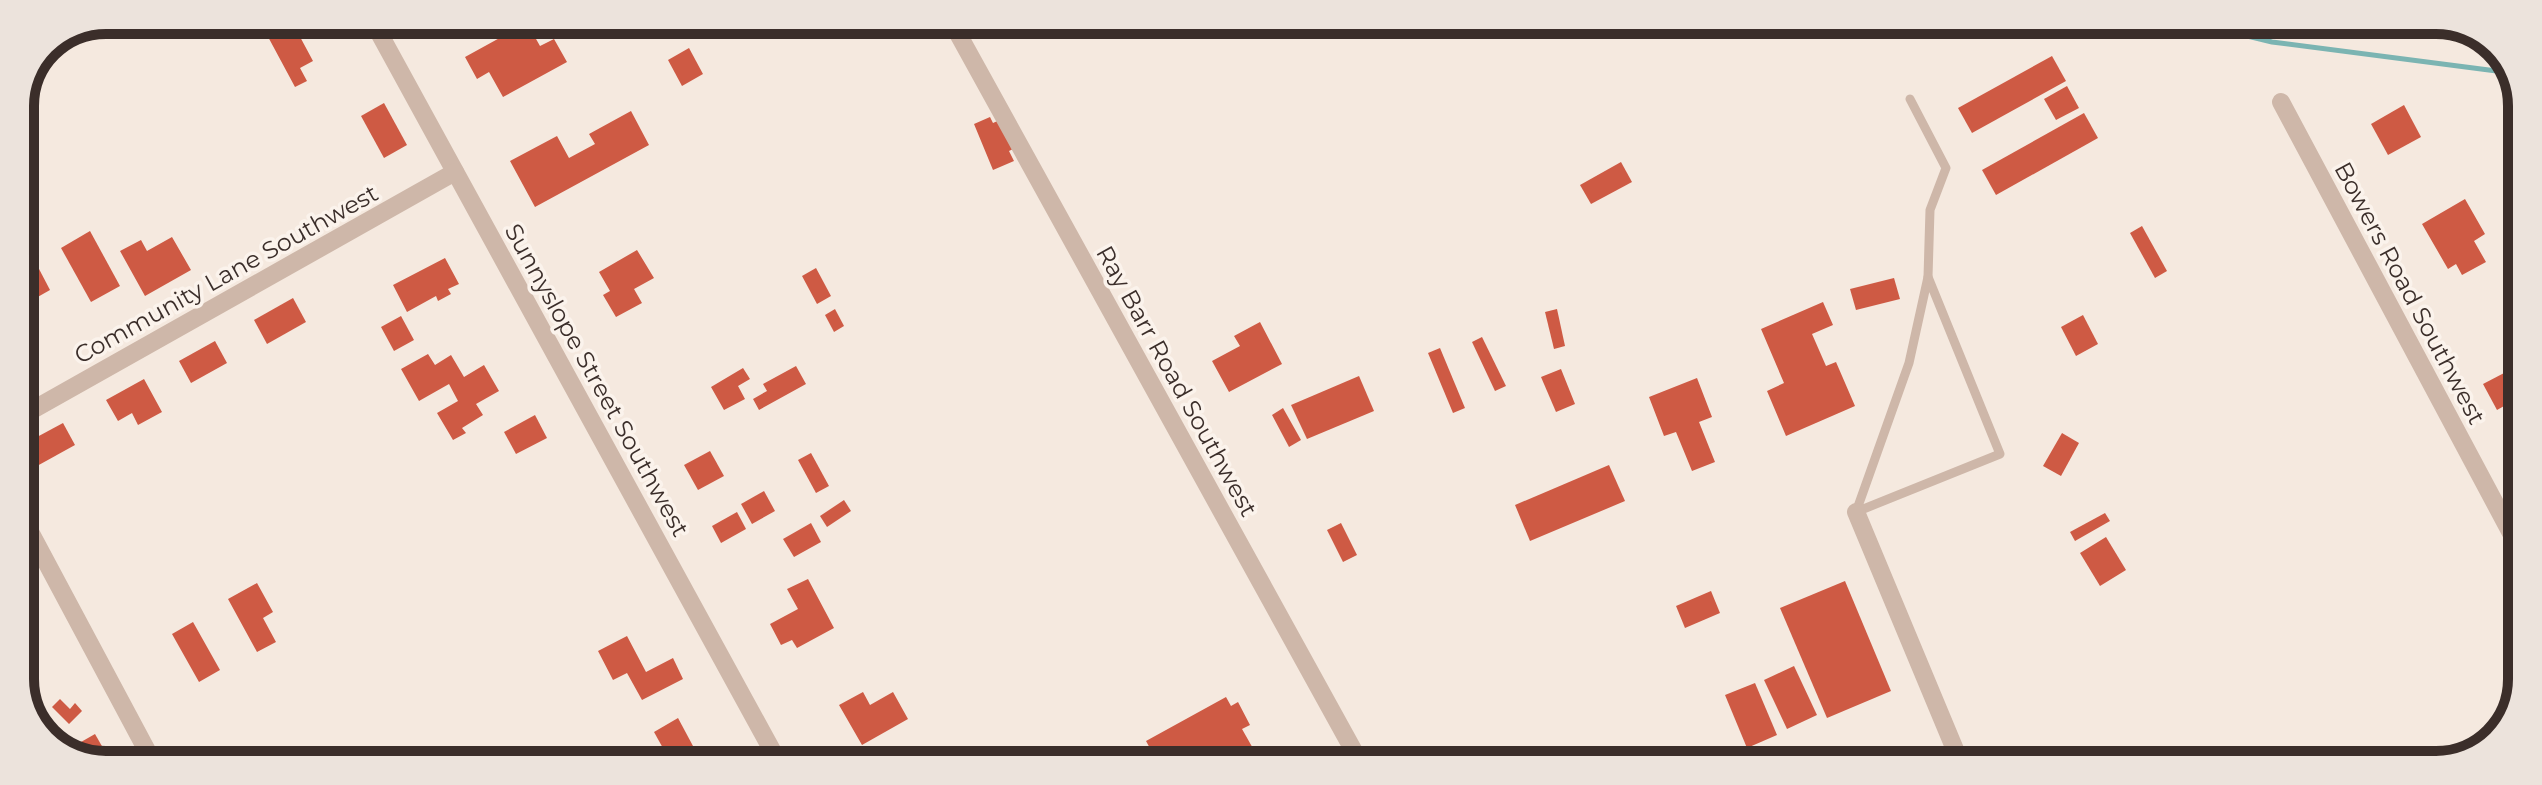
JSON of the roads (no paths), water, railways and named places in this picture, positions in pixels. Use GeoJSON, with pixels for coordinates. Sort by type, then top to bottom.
{"type":"FeatureCollection","features":[{"type":"Feature","properties":{"kind":"street","name":"Sunnyslope Street Southwest"},"geometry":{"type":"LineString","coordinates":[[380,34],[772,751]]}},
{"type":"Feature","properties":{"kind":"street","name":"Ray Barr Road Southwest"},"geometry":{"type":"LineString","coordinates":[[958,34],[1354,751]]}},
{"type":"Feature","properties":{"kind":"street","name":"Bowers Road Southwest"},"geometry":{"type":"LineString","coordinates":[[2281,102],[2508,528]]}},
{"type":"Feature","properties":{"kind":"street","name":"Community Lane Southwest"},"geometry":{"type":"LineString","coordinates":[[34,409],[455,172]]}},
{"type":"Feature","properties":{"kind":"street"},"geometry":{"type":"LineString","coordinates":[[1856,512],[1956,751]]}},
{"type":"Feature","properties":{"kind":"street"},"geometry":{"type":"LineString","coordinates":[[34,539],[147,751]]}},
{"type":"Feature","properties":{"kind":"lane"},"geometry":{"type":"LineString","coordinates":[[1856,512],[1909,363],[1928,277],[1930,210],[1946,168],[1910,99]]}},
{"type":"Feature","properties":{"kind":"lane"},"geometry":{"type":"LineString","coordinates":[[1856,512],[2000,454],[1928,277]]}},
{"type":"Feature","properties":{"kind":"waterway"},"geometry":{"type":"LineString","coordinates":[[2239,34],[2272,42],[2499,71]]}}]}
